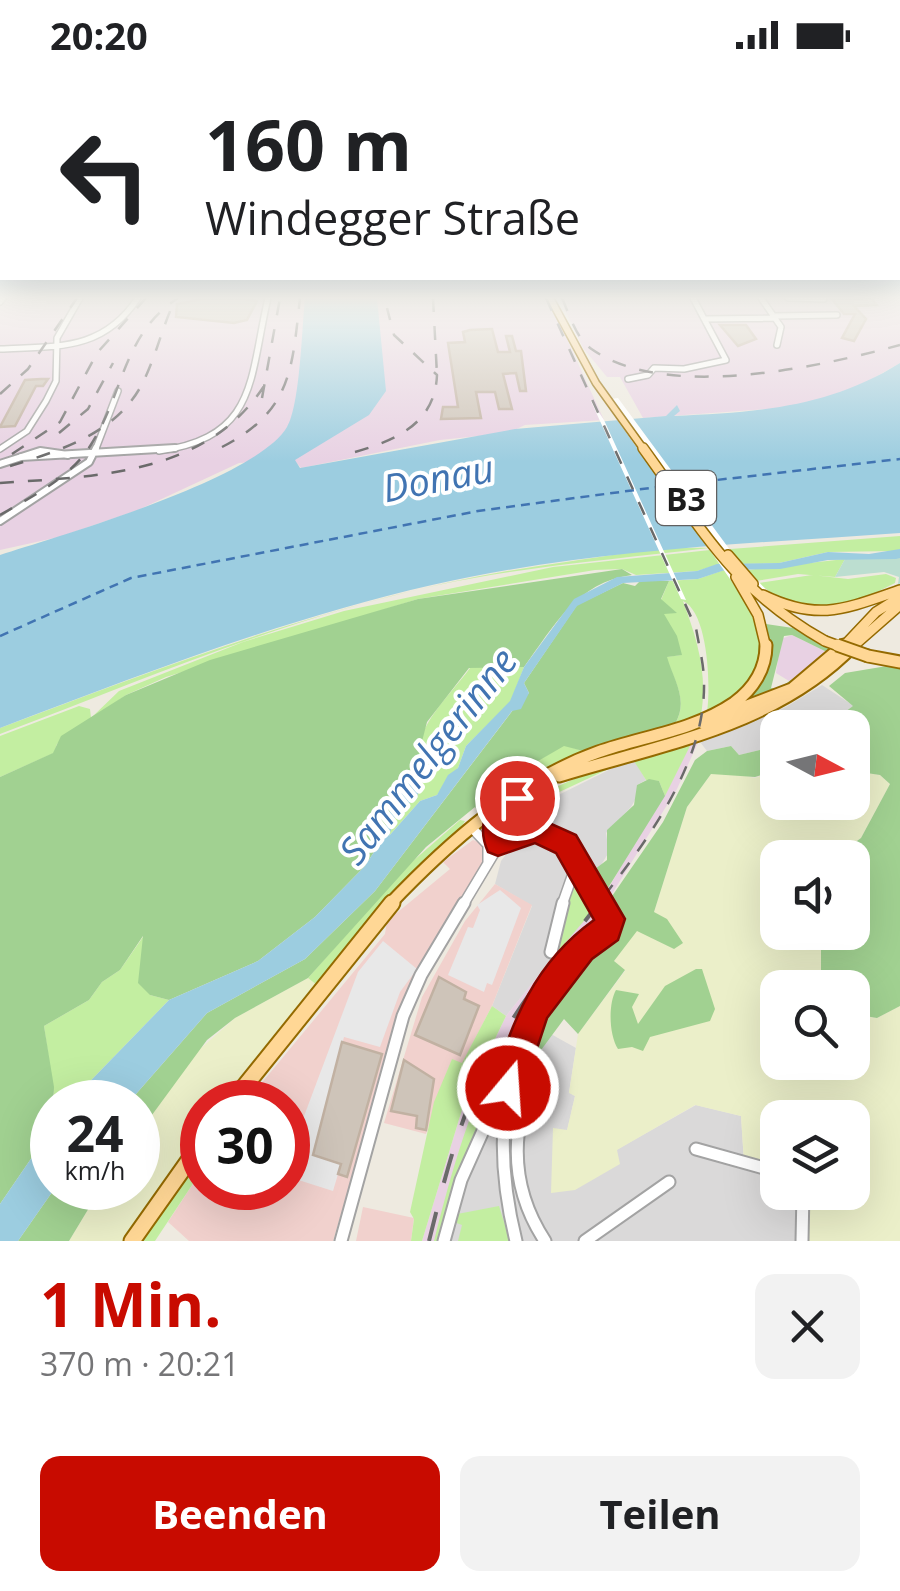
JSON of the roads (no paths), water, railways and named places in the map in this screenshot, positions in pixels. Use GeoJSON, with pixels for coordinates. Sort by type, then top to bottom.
{"type":"FeatureCollection","features":[{"type":"Feature","properties":{"kind":"main road","name":"B3"},"geometry":{"type":"LineString","coordinates":[[577,353],[756,595],[767,642],[757,680],[730,704],[668,731]]}},
{"type":"Feature","properties":{"kind":"main road","name":"B3"},"geometry":{"type":"LineString","coordinates":[[610,399],[736,577],[756,595],[787,620],[827,639],[900,659]]}},
{"type":"Feature","properties":{"kind":"main road","name":"B3"},"geometry":{"type":"LineString","coordinates":[[250,1080],[394,903],[477,824],[579,760],[754,707],[798,686],[900,593]]}},
{"type":"Feature","properties":{"kind":"main road"},"geometry":{"type":"LineString","coordinates":[[756,595],[795,610],[825,614],[900,593]]}},
{"type":"Feature","properties":{"kind":"main road","name":"B3"},"geometry":{"type":"LineString","coordinates":[[553,778],[776,706],[825,676],[874,624],[900,605]]}},
{"type":"Feature","properties":{"kind":"main road"},"geometry":{"type":"LineString","coordinates":[[132,1241],[180,1173]]}},
{"type":"Feature","properties":{"kind":"street"},"geometry":{"type":"LineString","coordinates":[[0,449],[16,444],[40,415],[56,381],[50,365],[54,353]]}},
{"type":"Feature","properties":{"kind":"street"},"geometry":{"type":"LineString","coordinates":[[0,464],[22,457],[184,446],[236,419],[258,353]]}},
{"type":"Feature","properties":{"kind":"street"},"geometry":{"type":"LineString","coordinates":[[628,378],[648,375],[654,368],[684,369],[726,360],[722,353]]}},
{"type":"Feature","properties":{"kind":"street"},"geometry":{"type":"LineString","coordinates":[[84,466],[94,454],[118,390]]}},
{"type":"Feature","properties":{"kind":"street"},"geometry":{"type":"LineString","coordinates":[[0,521],[84,466],[123,452]]}},
{"type":"Feature","properties":{"kind":"street"},"geometry":{"type":"LineString","coordinates":[[81,456],[86,461],[84,466]]}},
{"type":"Feature","properties":{"kind":"street"},"geometry":{"type":"LineString","coordinates":[[341,1241],[402,1016],[429,961],[487,866],[500,808]]}},
{"type":"Feature","properties":{"kind":"street"},"geometry":{"type":"LineString","coordinates":[[477,824],[493,844]]}},
{"type":"Feature","properties":{"kind":"street"},"geometry":{"type":"LineString","coordinates":[[493,844],[539,830],[569,846],[576,865],[608,913],[610,925],[581,948],[534,1010],[505,1102],[500,1176],[516,1241]]}},
{"type":"Feature","properties":{"kind":"street"},"geometry":{"type":"LineString","coordinates":[[550,952],[570,872],[576,865]]}},
{"type":"Feature","properties":{"kind":"street"},"geometry":{"type":"LineString","coordinates":[[536,1056],[519,1115],[515,1170],[520,1202],[545,1241]]}},
{"type":"Feature","properties":{"kind":"street"},"geometry":{"type":"LineString","coordinates":[[444,1241],[478,1138],[495,1104],[505,1102]]}},
{"type":"Feature","properties":{"kind":"street"},"geometry":{"type":"LineString","coordinates":[[696,1148],[760,1167]]}},
{"type":"Feature","properties":{"kind":"street"},"geometry":{"type":"LineString","coordinates":[[584,1241],[670,1182]]}},
{"type":"Feature","properties":{"kind":"street"},"geometry":{"type":"LineString","coordinates":[[802,1241],[803,1210]]}},
{"type":"Feature","properties":{"kind":"water","name":"Donau"},"geometry":{"type":"Polygon","coordinates":[[[301,353],[382,353],[386,391],[369,415],[295,460],[300,468],[515,429],[666,416],[677,405],[680,411],[674,416],[791,405],[846,390],[900,363],[900,533],[606,556],[432,585],[268,631],[0,728],[0,555],[153,504],[237,467],[268,447],[287,427],[298,385],[301,353]]]}},
{"type":"Feature","properties":{"kind":"water"},"geometry":{"type":"Polygon","coordinates":[[[900,549],[900,558],[896,559],[828,560],[780,569],[725,570],[698,579],[623,583],[577,606],[524,683],[529,693],[521,709],[512,711],[375,891],[305,959],[207,1013],[148,1080],[91,1080],[169,1000],[258,961],[315,917],[365,866],[381,841],[391,809],[417,761],[426,766],[416,800],[398,808],[389,836],[420,801],[437,795],[448,775],[458,768],[466,746],[510,701],[524,667],[574,599],[617,577],[697,571],[717,564],[779,563],[828,552],[869,554],[900,549]]]}},
{"type":"Feature","properties":{"kind":"water"},"geometry":{"type":"Polygon","coordinates":[[[30,1160],[30,1210],[40,1210],[18,1241],[0,1241],[0,1204],[30,1160]]]}},
{"type":"Feature","properties":{"kind":"railway"},"geometry":{"type":"LineString","coordinates":[[0,394],[28,369],[39,353]]}},
{"type":"Feature","properties":{"kind":"railway"},"geometry":{"type":"LineString","coordinates":[[12,454],[60,422],[97,353]]}},
{"type":"Feature","properties":{"kind":"railway"},"geometry":{"type":"LineString","coordinates":[[101,428],[132,353]]}},
{"type":"Feature","properties":{"kind":"railway"},"geometry":{"type":"LineString","coordinates":[[101,428],[130,403],[155,353]]}},
{"type":"Feature","properties":{"kind":"railway"},"geometry":{"type":"LineString","coordinates":[[264,385],[270,353]]}},
{"type":"Feature","properties":{"kind":"railway"},"geometry":{"type":"LineString","coordinates":[[222,447],[263,419],[275,403],[293,353]]}},
{"type":"Feature","properties":{"kind":"railway"},"geometry":{"type":"LineString","coordinates":[[413,353],[437,375]]}},
{"type":"Feature","properties":{"kind":"railway"},"geometry":{"type":"LineString","coordinates":[[436,353],[437,375]]}},
{"type":"Feature","properties":{"kind":"railway"},"geometry":{"type":"LineString","coordinates":[[571,353],[696,628],[704,676],[702,713],[684,773],[652,829],[597,905]]}},
{"type":"Feature","properties":{"kind":"railway"},"geometry":{"type":"LineString","coordinates":[[598,353],[624,365],[661,374],[701,377],[787,370],[868,353]]}},
{"type":"Feature","properties":{"kind":"railway"},"geometry":{"type":"LineString","coordinates":[[59,433],[88,409],[113,363]]}},
{"type":"Feature","properties":{"kind":"railway"},"geometry":{"type":"LineString","coordinates":[[355,452],[385,442],[411,427],[429,406],[437,375]]}},
{"type":"Feature","properties":{"kind":"railway"},"geometry":{"type":"LineString","coordinates":[[59,478],[112,473],[182,453],[214,436],[242,413],[264,385]]}},
{"type":"Feature","properties":{"kind":"railway"},"geometry":{"type":"LineString","coordinates":[[262,398],[264,385]]}},
{"type":"Feature","properties":{"kind":"railway"},"geometry":{"type":"LineString","coordinates":[[10,466],[66,447],[101,428]]}},
{"type":"Feature","properties":{"kind":"railway"},"geometry":{"type":"LineString","coordinates":[[59,478],[84,455],[101,428]]}},
{"type":"Feature","properties":{"kind":"railway"},"geometry":{"type":"LineString","coordinates":[[0,483],[59,478]]}},
{"type":"Feature","properties":{"kind":"railway"},"geometry":{"type":"LineString","coordinates":[[0,515],[59,478]]}},
{"type":"Feature","properties":{"kind":"railway"},"geometry":{"type":"LineString","coordinates":[[429,1241],[457,1137],[487,1063],[523,1004],[599,903]]}},
{"type":"Feature","properties":{"kind":"water label","name":"Sammelgerinne"},"geometry":{"type":"Point","coordinates":[427,755]}}]}
